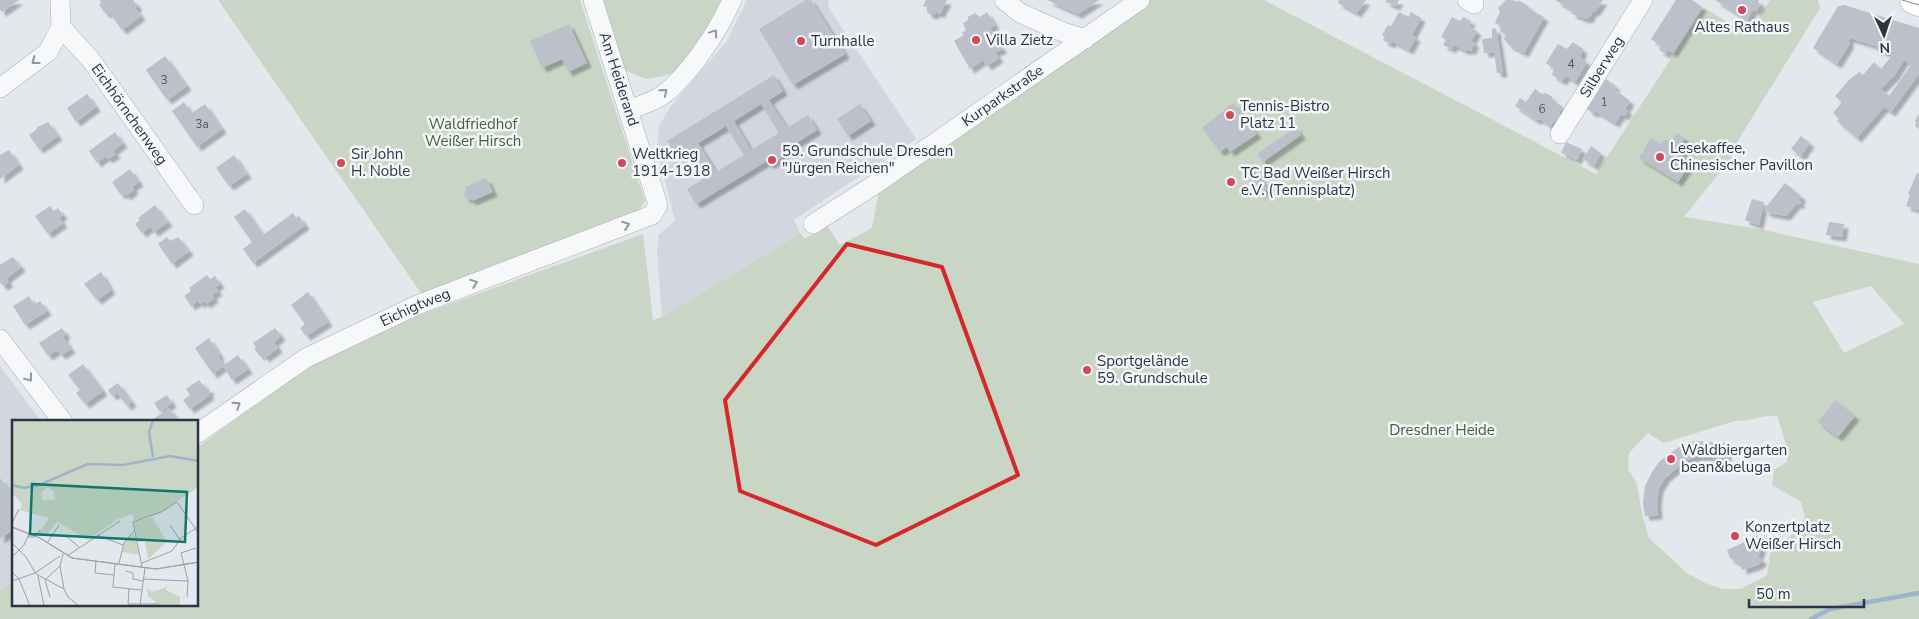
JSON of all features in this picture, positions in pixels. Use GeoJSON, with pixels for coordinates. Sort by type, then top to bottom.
{"type":"FeatureCollection","features":[{"type":"Feature","properties":{"kind":"main road"},"geometry":{"type":"LineString","coordinates":[[1914,0],[1919,2]]}},
{"type":"Feature","properties":{"kind":"street"},"geometry":{"type":"LineString","coordinates":[[0,88],[48,52],[61,26],[60,0]]}},
{"type":"Feature","properties":{"kind":"street","name":"Am Heiderand"},"geometry":{"type":"LineString","coordinates":[[593,0],[658,204],[652,215]]}},
{"type":"Feature","properties":{"kind":"street"},"geometry":{"type":"LineString","coordinates":[[629,110],[658,98],[682,77],[724,17],[732,0]]}},
{"type":"Feature","properties":{"kind":"street"},"geometry":{"type":"LineString","coordinates":[[1004,0],[1020,13],[1063,32],[1085,39]]}},
{"type":"Feature","properties":{"kind":"street","name":"Kurparkstraße"},"geometry":{"type":"LineString","coordinates":[[813,224],[877,183],[1140,0]]}},
{"type":"Feature","properties":{"kind":"street","name":"Silberweg"},"geometry":{"type":"LineString","coordinates":[[1560,134],[1643,0]]}},
{"type":"Feature","properties":{"kind":"street","name":"Eichhörnchenweg"},"geometry":{"type":"LineString","coordinates":[[61,26],[91,60],[194,205]]}},
{"type":"Feature","properties":{"kind":"street","name":"Eichigtweg"},"geometry":{"type":"LineString","coordinates":[[199,432],[306,358],[417,305],[652,215]]}},
{"type":"Feature","properties":{"kind":"street"},"geometry":{"type":"LineString","coordinates":[[0,339],[61,420]]}},
{"type":"Feature","properties":{"kind":"highlighted area"},"geometry":{"type":"Polygon","coordinates":[[[847,244],[942,267],[1018,475],[876,545],[740,491],[725,400],[847,244]]]}},
{"type":"Feature","properties":{"kind":"shaded area","name":"59. Grundschule Dresden \"Jürgen Reichen\""},"geometry":{"type":"Polygon","coordinates":[[[747,0],[829,0],[828,7],[916,139],[794,220],[800,233],[662,317],[657,253],[658,235],[675,221],[657,147],[659,126],[671,106],[727,41],[747,0]]]}},
{"type":"Feature","properties":{"kind":"shaded area"},"geometry":{"type":"Polygon","coordinates":[[[0,366],[40,420],[12,420],[12,581],[0,590],[0,366]]]}},
{"type":"Feature","properties":{"kind":"green space","name":"Waldfriedhof Weißer Hirsch"},"geometry":{"type":"Polygon","coordinates":[[[218,0],[580,0],[645,201],[636,214],[423,296],[218,0]]]}},
{"type":"Feature","properties":{"kind":"green space"},"geometry":{"type":"Polygon","coordinates":[[[601,0],[724,0],[698,43],[677,70],[668,75],[647,79],[626,71],[620,60],[601,0]]]}},
{"type":"Feature","properties":{"kind":"green space","name":"Dresdner Heide"},"geometry":{"type":"Polygon","coordinates":[[[1150,0],[1264,0],[1596,174],[1704,8],[1748,35],[1770,0],[1818,0],[1820,8],[1729,155],[1732,157],[1684,217],[1759,229],[1919,264],[1919,619],[0,619],[0,590],[12,581],[12,606],[199,606],[199,446],[311,365],[422,314],[643,234],[653,320],[662,317],[800,233],[805,239],[827,225],[840,245],[872,228],[880,186],[1150,0]],[[1871,286],[1813,302],[1844,353],[1904,324],[1871,286]],[[1777,416],[1735,421],[1664,443],[1648,433],[1629,453],[1628,469],[1637,484],[1642,514],[1649,538],[1687,573],[1705,583],[1723,589],[1741,589],[1767,575],[1771,550],[1795,533],[1805,517],[1801,502],[1772,485],[1774,470],[1787,462],[1787,447],[1777,416]]]}},
{"type":"Feature","properties":{"kind":"building"},"geometry":{"type":"Polygon","coordinates":[[[0,0],[19,0],[2,12],[0,0]]]}},
{"type":"Feature","properties":{"kind":"building"},"geometry":{"type":"Polygon","coordinates":[[[100,0],[133,0],[138,6],[135,8],[141,16],[122,30],[109,12],[106,14],[99,5],[101,3],[100,0]]]}},
{"type":"Feature","properties":{"kind":"building","name":"Turnhalle"},"geometry":{"type":"Polygon","coordinates":[[[806,0],[811,0],[845,54],[793,85],[759,29],[806,0]]]}},
{"type":"Feature","properties":{"kind":"building"},"geometry":{"type":"Polygon","coordinates":[[[926,0],[947,0],[940,14],[936,12],[931,15],[927,12],[927,7],[923,6],[926,0]]]}},
{"type":"Feature","properties":{"kind":"building"},"geometry":{"type":"Polygon","coordinates":[[[1047,0],[1099,0],[1078,14],[1047,0]]]}},
{"type":"Feature","properties":{"kind":"building"},"geometry":{"type":"Polygon","coordinates":[[[1339,0],[1366,0],[1357,13],[1338,3],[1339,0]]]}},
{"type":"Feature","properties":{"kind":"building"},"geometry":{"type":"Polygon","coordinates":[[[1386,0],[1399,0],[1396,6],[1386,2],[1386,0]]]}},
{"type":"Feature","properties":{"kind":"building"},"geometry":{"type":"Polygon","coordinates":[[[1506,0],[1517,2],[1518,0],[1544,17],[1524,53],[1509,45],[1504,39],[1506,35],[1500,31],[1502,27],[1495,23],[1500,11],[1498,8],[1506,0]]]}},
{"type":"Feature","properties":{"kind":"building"},"geometry":{"type":"Polygon","coordinates":[[[1555,0],[1603,0],[1595,12],[1593,11],[1589,18],[1586,19],[1572,14],[1572,10],[1555,0]]]}},
{"type":"Feature","properties":{"kind":"building"},"geometry":{"type":"Polygon","coordinates":[[[1676,0],[1692,0],[1702,7],[1673,53],[1668,50],[1666,54],[1659,50],[1661,45],[1651,39],[1676,0]]]}},
{"type":"Feature","properties":{"kind":"building","name":"Altes Rathaus"},"geometry":{"type":"Polygon","coordinates":[[[1715,0],[1759,0],[1758,2],[1761,4],[1756,11],[1753,10],[1747,20],[1715,0]]]}},
{"type":"Feature","properties":{"kind":"building"},"geometry":{"type":"Polygon","coordinates":[[[1844,5],[1919,28],[1919,74],[1891,112],[1884,107],[1857,138],[1837,121],[1839,119],[1833,113],[1842,102],[1835,96],[1849,80],[1859,72],[1863,75],[1874,62],[1881,69],[1895,52],[1888,50],[1887,53],[1875,49],[1876,46],[1850,38],[1848,42],[1850,43],[1837,64],[1813,48],[1838,6],[1844,5]],[[1904,60],[1895,75],[1881,89],[1889,96],[1911,65],[1904,60]]]}},
{"type":"Feature","properties":{"kind":"building","name":"Villa Zietz"},"geometry":{"type":"Polygon","coordinates":[[[987,12],[995,25],[990,28],[996,36],[994,38],[1003,49],[995,52],[999,58],[987,66],[983,60],[970,69],[954,41],[964,35],[962,33],[966,30],[963,23],[968,20],[968,17],[975,13],[980,17],[987,12]]]}},
{"type":"Feature","properties":{"kind":"building"},"geometry":{"type":"Polygon","coordinates":[[[1399,12],[1409,17],[1411,12],[1421,18],[1412,35],[1416,37],[1409,50],[1392,41],[1390,44],[1383,40],[1385,37],[1382,35],[1388,25],[1391,26],[1399,12]]]}},
{"type":"Feature","properties":{"kind":"building"},"geometry":{"type":"Polygon","coordinates":[[[1452,17],[1460,21],[1463,17],[1471,21],[1469,26],[1477,31],[1471,41],[1475,43],[1471,51],[1467,49],[1466,51],[1454,45],[1452,49],[1443,45],[1446,40],[1441,37],[1452,17]]]}},
{"type":"Feature","properties":{"kind":"building"},"geometry":{"type":"Polygon","coordinates":[[[569,24],[587,63],[568,72],[562,59],[542,68],[530,41],[569,24]]]}},
{"type":"Feature","properties":{"kind":"building"},"geometry":{"type":"Polygon","coordinates":[[[1496,28],[1503,73],[1497,73],[1494,52],[1484,53],[1482,39],[1492,38],[1492,29],[1496,28]]]}},
{"type":"Feature","properties":{"kind":"building"},"geometry":{"type":"Polygon","coordinates":[[[1573,42],[1583,49],[1580,57],[1587,62],[1575,82],[1566,76],[1562,81],[1552,75],[1554,69],[1546,63],[1558,44],[1567,49],[1573,42]]]}},
{"type":"Feature","properties":{"kind":"building"},"geometry":{"type":"Polygon","coordinates":[[[165,56],[187,86],[167,100],[146,70],[165,56]]]}},
{"type":"Feature","properties":{"kind":"building"},"geometry":{"type":"Polygon","coordinates":[[[774,75],[783,91],[769,100],[787,128],[808,115],[817,130],[782,152],[784,156],[776,161],[769,165],[767,161],[696,204],[687,189],[708,176],[690,148],[677,156],[667,141],[774,75]],[[761,104],[734,121],[751,150],[779,133],[761,104]],[[726,126],[698,143],[716,172],[744,155],[726,126]]]}},
{"type":"Feature","properties":{"kind":"building"},"geometry":{"type":"Polygon","coordinates":[[[1606,79],[1616,86],[1614,89],[1630,101],[1625,109],[1628,111],[1624,116],[1621,114],[1615,123],[1595,111],[1594,114],[1587,109],[1606,79]]]}},
{"type":"Feature","properties":{"kind":"building"},"geometry":{"type":"Polygon","coordinates":[[[1535,89],[1542,94],[1546,93],[1552,97],[1552,100],[1563,107],[1559,113],[1560,116],[1550,126],[1540,119],[1536,120],[1515,106],[1520,98],[1526,102],[1535,89]]]}},
{"type":"Feature","properties":{"kind":"building"},"geometry":{"type":"Polygon","coordinates":[[[87,94],[96,107],[76,122],[67,108],[87,94]]]}},
{"type":"Feature","properties":{"kind":"building"},"geometry":{"type":"Polygon","coordinates":[[[184,102],[192,113],[205,104],[222,129],[197,147],[172,111],[184,102]]]}},
{"type":"Feature","properties":{"kind":"building","name":"Tennis-Bistro Platz 11"},"geometry":{"type":"Polygon","coordinates":[[[1233,103],[1257,134],[1230,152],[1227,147],[1220,152],[1202,128],[1233,103]]]}},
{"type":"Feature","properties":{"kind":"building"},"geometry":{"type":"Polygon","coordinates":[[[860,104],[871,121],[848,136],[837,119],[860,104]]]}},
{"type":"Feature","properties":{"kind":"building"},"geometry":{"type":"Polygon","coordinates":[[[1919,113],[1919,129],[1915,126],[1915,121],[1919,113]]]}},
{"type":"Feature","properties":{"kind":"building"},"geometry":{"type":"Polygon","coordinates":[[[48,122],[58,136],[39,149],[29,135],[36,128],[48,122]]]}},
{"type":"Feature","properties":{"kind":"building"},"geometry":{"type":"Polygon","coordinates":[[[1296,127],[1301,135],[1263,162],[1257,154],[1296,127]]]}},
{"type":"Feature","properties":{"kind":"building"},"geometry":{"type":"Polygon","coordinates":[[[115,132],[123,143],[113,151],[116,154],[108,159],[106,156],[97,163],[89,151],[115,132]]]}},
{"type":"Feature","properties":{"kind":"building","name":"Lesekaffee, Chinesischer Pavillon"},"geometry":{"type":"Polygon","coordinates":[[[1677,133],[1685,138],[1680,145],[1684,143],[1686,149],[1680,157],[1690,164],[1678,182],[1639,158],[1651,138],[1661,144],[1664,140],[1672,140],[1677,133]]]}},
{"type":"Feature","properties":{"kind":"building"},"geometry":{"type":"Polygon","coordinates":[[[1801,136],[1810,143],[1801,156],[1791,149],[1801,136]]]}},
{"type":"Feature","properties":{"kind":"building"},"geometry":{"type":"Polygon","coordinates":[[[1566,142],[1582,149],[1577,160],[1561,153],[1566,142]]]}},
{"type":"Feature","properties":{"kind":"building"},"geometry":{"type":"Polygon","coordinates":[[[1591,146],[1601,153],[1594,166],[1583,159],[1591,146]]]}},
{"type":"Feature","properties":{"kind":"building"},"geometry":{"type":"Polygon","coordinates":[[[9,150],[19,165],[0,179],[0,155],[9,150]]]}},
{"type":"Feature","properties":{"kind":"building"},"geometry":{"type":"Polygon","coordinates":[[[234,155],[247,174],[229,186],[216,168],[234,155]]]}},
{"type":"Feature","properties":{"kind":"building"},"geometry":{"type":"Polygon","coordinates":[[[130,169],[139,182],[132,187],[134,190],[126,196],[124,193],[121,195],[112,182],[130,169]]]}},
{"type":"Feature","properties":{"kind":"building"},"geometry":{"type":"Polygon","coordinates":[[[1255,171],[1267,189],[1260,194],[1248,177],[1255,171]]]}},
{"type":"Feature","properties":{"kind":"building"},"geometry":{"type":"Polygon","coordinates":[[[1917,173],[1919,174],[1919,210],[1906,206],[1910,195],[1908,194],[1917,173]]]}},
{"type":"Feature","properties":{"kind":"building"},"geometry":{"type":"Polygon","coordinates":[[[486,178],[493,192],[472,201],[470,198],[466,199],[464,194],[465,187],[486,178]]]}},
{"type":"Feature","properties":{"kind":"building"},"geometry":{"type":"Polygon","coordinates":[[[1785,183],[1802,197],[1799,200],[1801,202],[1799,205],[1797,203],[1786,216],[1769,213],[1764,210],[1785,183]]]}},
{"type":"Feature","properties":{"kind":"building"},"geometry":{"type":"Polygon","coordinates":[[[1752,199],[1764,202],[1759,225],[1745,220],[1752,199]]]}},
{"type":"Feature","properties":{"kind":"building"},"geometry":{"type":"Polygon","coordinates":[[[155,205],[168,222],[154,232],[150,227],[142,233],[135,224],[140,220],[138,218],[155,205]]]}},
{"type":"Feature","properties":{"kind":"building"},"geometry":{"type":"Polygon","coordinates":[[[50,206],[54,211],[58,208],[63,215],[59,218],[63,223],[48,234],[35,216],[50,206]]]}},
{"type":"Feature","properties":{"kind":"building"},"geometry":{"type":"Polygon","coordinates":[[[245,209],[263,235],[293,213],[296,218],[299,216],[305,225],[253,263],[243,249],[252,242],[234,217],[245,209]]]}},
{"type":"Feature","properties":{"kind":"building"},"geometry":{"type":"Polygon","coordinates":[[[1829,222],[1844,224],[1842,237],[1826,235],[1829,222]]]}},
{"type":"Feature","properties":{"kind":"building"},"geometry":{"type":"Polygon","coordinates":[[[167,237],[170,241],[178,237],[189,251],[172,264],[158,244],[167,237]]]}},
{"type":"Feature","properties":{"kind":"building"},"geometry":{"type":"Polygon","coordinates":[[[13,257],[21,267],[6,279],[9,282],[4,286],[0,283],[0,265],[13,257]]]}},
{"type":"Feature","properties":{"kind":"building"},"geometry":{"type":"Polygon","coordinates":[[[101,272],[111,290],[97,300],[84,284],[101,272]]]}},
{"type":"Feature","properties":{"kind":"building"},"geometry":{"type":"Polygon","coordinates":[[[207,275],[210,279],[215,276],[220,284],[215,287],[218,291],[212,295],[214,298],[206,304],[204,301],[200,304],[198,301],[191,306],[184,296],[191,291],[189,288],[207,275]]]}},
{"type":"Feature","properties":{"kind":"building"},"geometry":{"type":"Polygon","coordinates":[[[308,292],[328,322],[306,336],[300,328],[305,324],[291,305],[308,292]]]}},
{"type":"Feature","properties":{"kind":"building"},"geometry":{"type":"Polygon","coordinates":[[[29,296],[34,305],[40,301],[47,311],[25,325],[13,306],[29,296]]]}},
{"type":"Feature","properties":{"kind":"building"},"geometry":{"type":"Polygon","coordinates":[[[62,328],[66,334],[63,337],[71,349],[61,355],[57,350],[48,356],[39,343],[62,328]]]}},
{"type":"Feature","properties":{"kind":"building"},"geometry":{"type":"Polygon","coordinates":[[[275,328],[281,336],[274,342],[278,348],[265,358],[262,354],[260,356],[253,343],[275,328]]]}},
{"type":"Feature","properties":{"kind":"building"},"geometry":{"type":"Polygon","coordinates":[[[209,338],[224,365],[238,355],[248,369],[232,380],[223,366],[213,374],[195,348],[209,338]]]}},
{"type":"Feature","properties":{"kind":"building"},"geometry":{"type":"Polygon","coordinates":[[[83,364],[103,391],[85,404],[76,393],[80,390],[68,375],[83,364]]]}},
{"type":"Feature","properties":{"kind":"building"},"geometry":{"type":"Polygon","coordinates":[[[199,380],[206,389],[210,390],[208,392],[210,395],[190,409],[183,400],[190,395],[186,389],[199,380]]]}},
{"type":"Feature","properties":{"kind":"building"},"geometry":{"type":"Polygon","coordinates":[[[118,383],[132,402],[127,406],[117,393],[112,396],[108,390],[118,383]]]}},
{"type":"Feature","properties":{"kind":"building"},"geometry":{"type":"Polygon","coordinates":[[[167,395],[172,403],[160,412],[154,403],[167,395]]]}},
{"type":"Feature","properties":{"kind":"building"},"geometry":{"type":"Polygon","coordinates":[[[1835,400],[1855,416],[1838,437],[1818,422],[1835,400]]]}},
{"type":"Feature","properties":{"kind":"building"},"geometry":{"type":"Polygon","coordinates":[[[169,408],[177,419],[176,420],[152,420],[169,408]]]}},
{"type":"Feature","properties":{"kind":"building"},"geometry":{"type":"Polygon","coordinates":[[[1695,441],[1728,443],[1726,458],[1698,456],[1685,461],[1665,478],[1659,488],[1658,515],[1645,516],[1643,503],[1645,486],[1652,472],[1659,462],[1669,454],[1682,445],[1695,441]]]}},
{"type":"Feature","properties":{"kind":"building"},"geometry":{"type":"Polygon","coordinates":[[[0,478],[12,494],[12,530],[0,539],[0,478]]]}},
{"type":"Feature","properties":{"kind":"building"},"geometry":{"type":"Polygon","coordinates":[[[1758,536],[1761,550],[1758,557],[1763,560],[1758,565],[1742,570],[1742,565],[1730,558],[1727,550],[1758,536]]]}},
{"type":"Feature","properties":{"kind":"waterway"},"geometry":{"type":"LineString","coordinates":[[1811,619],[1830,609],[1919,593]]}},
{"type":"Feature","properties":{"kind":"tram line"},"geometry":{"type":"LineString","coordinates":[[1902,0],[1919,5]]}},
{"type":"Feature","properties":{"kind":"place","name":"Altes Rathaus"},"geometry":{"type":"Point","coordinates":[1742,10]}},
{"type":"Feature","properties":{"kind":"place","name":"Villa Zietz"},"geometry":{"type":"Point","coordinates":[976,40]}},
{"type":"Feature","properties":{"kind":"place","name":"Turnhalle"},"geometry":{"type":"Point","coordinates":[801,41]}},
{"type":"Feature","properties":{"kind":"place","name":"Tennis-Bistro Platz 11"},"geometry":{"type":"Point","coordinates":[1230,115]}},
{"type":"Feature","properties":{"kind":"place","name":"Lesekaffee, Chinesischer Pavillon"},"geometry":{"type":"Point","coordinates":[1660,157]}},
{"type":"Feature","properties":{"kind":"place","name":"59. Grundschule Dresden \"Jürgen Reichen\""},"geometry":{"type":"Point","coordinates":[772,160]}},
{"type":"Feature","properties":{"kind":"place","name":"Sir John H. Noble"},"geometry":{"type":"Point","coordinates":[341,163]}},
{"type":"Feature","properties":{"kind":"place","name":"Weltkrieg 1914-1918"},"geometry":{"type":"Point","coordinates":[622,163]}},
{"type":"Feature","properties":{"kind":"place","name":"TC Bad Weißer Hirsch e.V. (Tennisplatz)"},"geometry":{"type":"Point","coordinates":[1231,182]}},
{"type":"Feature","properties":{"kind":"place","name":"Sportgelände 59. Grundschule"},"geometry":{"type":"Point","coordinates":[1087,370]}},
{"type":"Feature","properties":{"kind":"place","name":"Waldbiergarten bean&beluga"},"geometry":{"type":"Point","coordinates":[1671,459]}},
{"type":"Feature","properties":{"kind":"place","name":"Konzertplatz Weißer Hirsch"},"geometry":{"type":"Point","coordinates":[1735,536]}}]}
